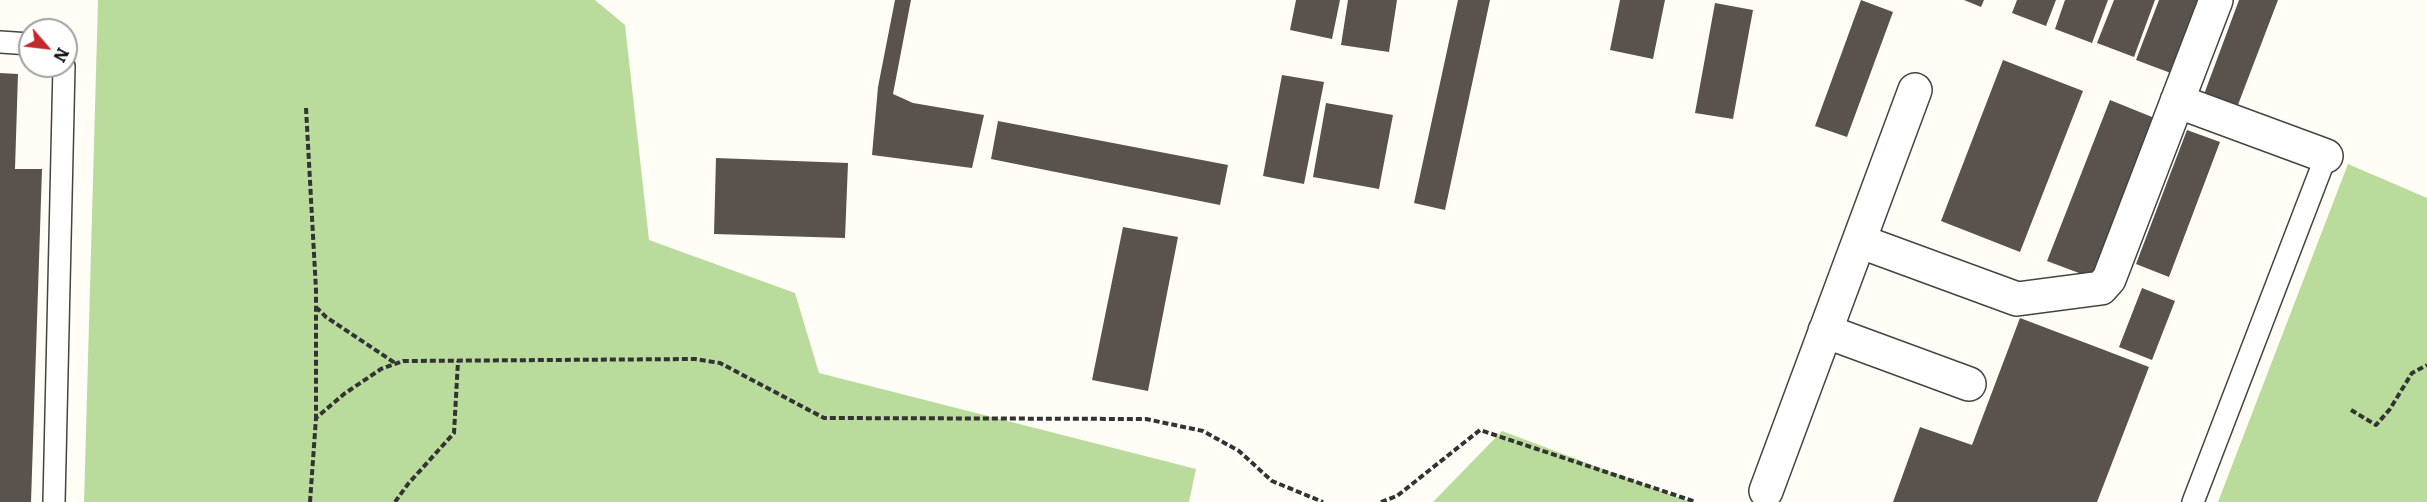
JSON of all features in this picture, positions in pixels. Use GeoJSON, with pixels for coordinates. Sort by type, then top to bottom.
{"type":"FeatureCollection","features":[{"type":"Feature","properties":{"kind":"street"},"geometry":{"type":"LineString","coordinates":[[1859,241],[2017,299],[2101,288],[2109,279],[2216,0]]}},
{"type":"Feature","properties":{"kind":"street"},"geometry":{"type":"LineString","coordinates":[[1766,491],[1915,90]]}},
{"type":"Feature","properties":{"kind":"street"},"geometry":{"type":"LineString","coordinates":[[2177,101],[2326,156]]}},
{"type":"Feature","properties":{"kind":"street"},"geometry":{"type":"LineString","coordinates":[[1825,331],[1969,384]]}},
{"type":"Feature","properties":{"kind":"lane"},"geometry":{"type":"LineString","coordinates":[[0,42],[18,43]]}},
{"type":"Feature","properties":{"kind":"lane"},"geometry":{"type":"LineString","coordinates":[[54,502],[64,78]]}},
{"type":"Feature","properties":{"kind":"lane"},"geometry":{"type":"LineString","coordinates":[[2193,502],[2326,156]]}},
{"type":"Feature","properties":{"kind":"path"},"geometry":{"type":"LineString","coordinates":[[306,108],[316,307],[315,418],[310,502]]}},
{"type":"Feature","properties":{"kind":"path"},"geometry":{"type":"LineString","coordinates":[[316,307],[396,364]]}},
{"type":"Feature","properties":{"kind":"path"},"geometry":{"type":"LineString","coordinates":[[315,418],[344,394],[381,369],[403,362],[695,359],[720,363],[824,418],[1146,419],[1203,432],[1239,451],[1272,481],[1323,502]]}},
{"type":"Feature","properties":{"kind":"path"},"geometry":{"type":"LineString","coordinates":[[395,502],[408,484],[454,433],[458,361]]}},
{"type":"Feature","properties":{"kind":"path"},"geometry":{"type":"LineString","coordinates":[[2351,410],[2376,425],[2390,409],[2412,374],[2427,365]]}},
{"type":"Feature","properties":{"kind":"path"},"geometry":{"type":"LineString","coordinates":[[1381,502],[1397,496],[1480,430],[1696,502]]}},
{"type":"Feature","properties":{"kind":"green space"},"geometry":{"type":"Polygon","coordinates":[[[98,0],[595,0],[625,25],[649,240],[795,293],[819,373],[1196,469],[1189,502],[84,502],[98,0]]]}},
{"type":"Feature","properties":{"kind":"green space"},"geometry":{"type":"Polygon","coordinates":[[[2348,164],[2427,198],[2427,502],[2218,502],[2348,164]]]}},
{"type":"Feature","properties":{"kind":"green space"},"geometry":{"type":"Polygon","coordinates":[[[1502,431],[1691,502],[1433,502],[1502,431]]]}},
{"type":"Feature","properties":{"kind":"building"},"geometry":{"type":"Polygon","coordinates":[[[895,0],[911,0],[893,94],[913,103],[984,115],[972,168],[872,155],[878,87],[895,0]]]}},
{"type":"Feature","properties":{"kind":"building"},"geometry":{"type":"Polygon","coordinates":[[[1296,0],[1340,0],[1332,39],[1290,30],[1296,0]]]}},
{"type":"Feature","properties":{"kind":"building"},"geometry":{"type":"Polygon","coordinates":[[[1348,0],[1397,0],[1389,52],[1341,45],[1348,0]]]}},
{"type":"Feature","properties":{"kind":"building"},"geometry":{"type":"Polygon","coordinates":[[[1458,0],[1490,0],[1445,210],[1414,203],[1458,0]]]}},
{"type":"Feature","properties":{"kind":"building"},"geometry":{"type":"Polygon","coordinates":[[[1620,0],[1665,0],[1653,59],[1610,50],[1620,0]]]}},
{"type":"Feature","properties":{"kind":"building"},"geometry":{"type":"Polygon","coordinates":[[[1861,0],[1893,12],[1847,137],[1815,126],[1861,0]]]}},
{"type":"Feature","properties":{"kind":"building"},"geometry":{"type":"Polygon","coordinates":[[[1964,0],[1984,0],[1981,7],[1964,0]]]}},
{"type":"Feature","properties":{"kind":"building"},"geometry":{"type":"Polygon","coordinates":[[[2017,0],[2056,0],[2046,26],[2012,13],[2017,0]]]}},
{"type":"Feature","properties":{"kind":"building"},"geometry":{"type":"Polygon","coordinates":[[[2065,0],[2108,0],[2092,43],[2055,29],[2065,0]]]}},
{"type":"Feature","properties":{"kind":"building"},"geometry":{"type":"Polygon","coordinates":[[[2114,0],[2155,0],[2134,57],[2097,43],[2114,0]]]}},
{"type":"Feature","properties":{"kind":"building"},"geometry":{"type":"Polygon","coordinates":[[[2159,0],[2204,0],[2176,75],[2136,60],[2159,0]]]}},
{"type":"Feature","properties":{"kind":"building"},"geometry":{"type":"Polygon","coordinates":[[[2239,0],[2278,0],[2236,110],[2203,97],[2239,0]]]}},
{"type":"Feature","properties":{"kind":"building"},"geometry":{"type":"Polygon","coordinates":[[[1715,3],[1753,10],[1733,119],[1695,113],[1715,3]]]}},
{"type":"Feature","properties":{"kind":"building"},"geometry":{"type":"Polygon","coordinates":[[[2003,60],[2083,91],[2020,252],[1941,221],[2003,60]]]}},
{"type":"Feature","properties":{"kind":"building"},"geometry":{"type":"Polygon","coordinates":[[[0,73],[18,74],[15,169],[42,169],[31,502],[0,502],[0,73]]]}},
{"type":"Feature","properties":{"kind":"building"},"geometry":{"type":"Polygon","coordinates":[[[1282,75],[1324,82],[1304,184],[1263,176],[1282,75]]]}},
{"type":"Feature","properties":{"kind":"building"},"geometry":{"type":"Polygon","coordinates":[[[2110,100],[2157,119],[2095,279],[2047,261],[2110,100]]]}},
{"type":"Feature","properties":{"kind":"building"},"geometry":{"type":"Polygon","coordinates":[[[1326,103],[1393,115],[1379,189],[1313,177],[1326,103]]]}},
{"type":"Feature","properties":{"kind":"building"},"geometry":{"type":"Polygon","coordinates":[[[998,121],[1228,165],[1220,205],[991,159],[998,121]]]}},
{"type":"Feature","properties":{"kind":"building"},"geometry":{"type":"Polygon","coordinates":[[[2187,130],[2220,142],[2169,277],[2136,264],[2187,130]]]}},
{"type":"Feature","properties":{"kind":"building"},"geometry":{"type":"Polygon","coordinates":[[[716,158],[848,163],[845,238],[714,234],[716,158]]]}},
{"type":"Feature","properties":{"kind":"building"},"geometry":{"type":"Polygon","coordinates":[[[1123,227],[1178,237],[1148,391],[1092,380],[1123,227]]]}},
{"type":"Feature","properties":{"kind":"building"},"geometry":{"type":"Polygon","coordinates":[[[2142,288],[2175,301],[2152,360],[2119,347],[2142,288]]]}},
{"type":"Feature","properties":{"kind":"building"},"geometry":{"type":"Polygon","coordinates":[[[2020,318],[2149,367],[2097,502],[1893,502],[1920,427],[1972,445],[2020,318]]]}}]}
